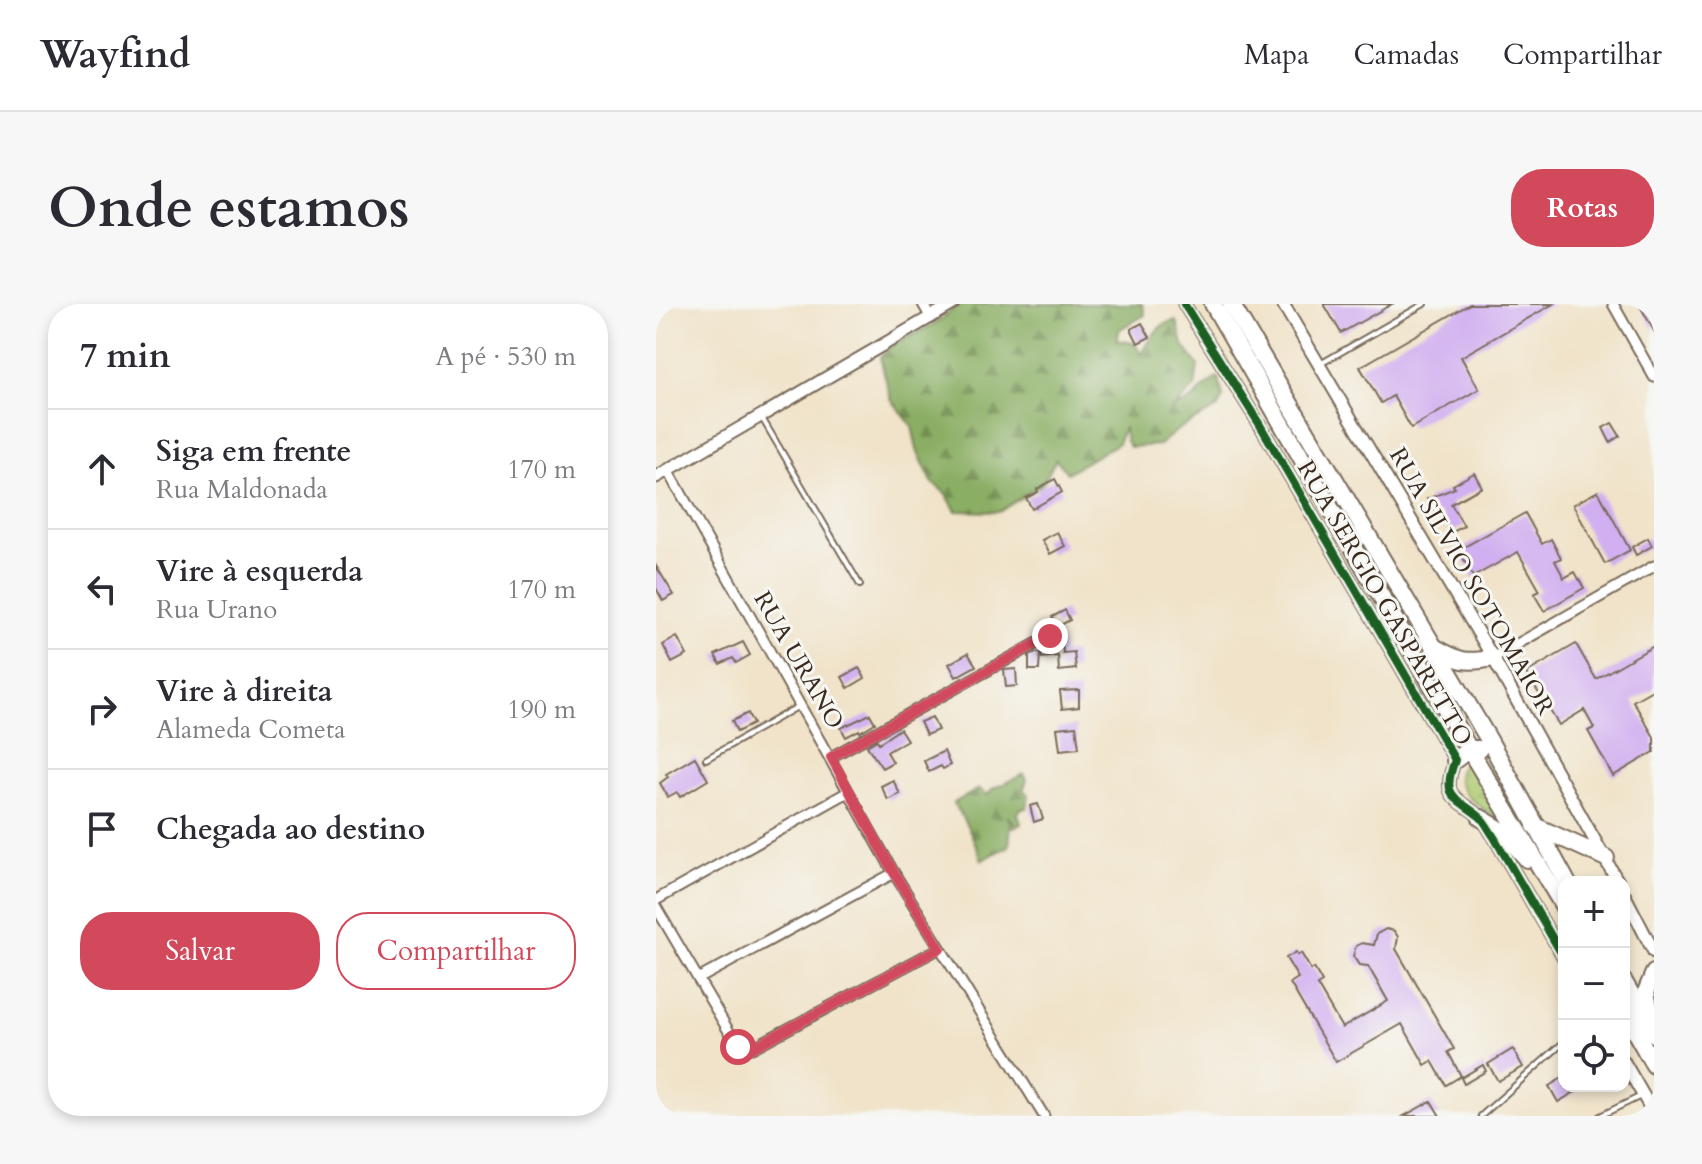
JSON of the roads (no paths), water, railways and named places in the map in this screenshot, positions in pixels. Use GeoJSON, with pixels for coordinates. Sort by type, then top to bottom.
{"type":"FeatureCollection","features":[{"type":"Feature","properties":{"kind":"highway"},"geometry":{"type":"LineString","coordinates":[[1202,304],[1233,338]]}},
{"type":"Feature","properties":{"kind":"highway"},"geometry":{"type":"LineString","coordinates":[[1213,304],[1469,749],[1558,882]]}},
{"type":"Feature","properties":{"kind":"highway"},"geometry":{"type":"LineString","coordinates":[[1231,304],[1434,647],[1536,828],[1558,882]]}},
{"type":"Feature","properties":{"kind":"highway"},"geometry":{"type":"LineString","coordinates":[[1434,647],[1455,659],[1471,663],[1493,658]]}},
{"type":"Feature","properties":{"kind":"highway"},"geometry":{"type":"LineString","coordinates":[[1455,760],[1469,749],[1478,748],[1490,759],[1536,828],[1606,858]]}},
{"type":"Feature","properties":{"kind":"highway"},"geometry":{"type":"LineString","coordinates":[[1481,818],[1501,830],[1558,883]]}},
{"type":"Feature","properties":{"kind":"highway"},"geometry":{"type":"LineString","coordinates":[[1654,973],[1646,992],[1654,1026]]}},
{"type":"Feature","properties":{"kind":"highway"},"geometry":{"type":"LineString","coordinates":[[1630,992],[1654,1034]]}},
{"type":"Feature","properties":{"kind":"highway"},"geometry":{"type":"LineString","coordinates":[[1629,1020],[1654,1065]]}},
{"type":"Feature","properties":{"kind":"street"},"geometry":{"type":"LineString","coordinates":[[923,304],[931,318]]}},
{"type":"Feature","properties":{"kind":"street"},"geometry":{"type":"LineString","coordinates":[[656,477],[953,304]]}},
{"type":"Feature","properties":{"kind":"street","name":"RUA SERGIO GASPARETTO"},"geometry":{"type":"LineString","coordinates":[[1184,304],[1260,425],[1455,760],[1449,776],[1450,789],[1458,803],[1481,818],[1558,948]]}},
{"type":"Feature","properties":{"kind":"street","name":"RUA SILVIO SOTOMAIOR"},"geometry":{"type":"LineString","coordinates":[[1283,304],[1493,658],[1615,876]]}},
{"type":"Feature","properties":{"kind":"street"},"geometry":{"type":"LineString","coordinates":[[1613,304],[1654,377]]}},
{"type":"Feature","properties":{"kind":"street","name":"RUA URANO"},"geometry":{"type":"LineString","coordinates":[[668,470],[894,873],[1044,1116]]}},
{"type":"Feature","properties":{"kind":"street"},"geometry":{"type":"LineString","coordinates":[[1493,658],[1654,566]]}},
{"type":"Feature","properties":{"kind":"street"},"geometry":{"type":"LineString","coordinates":[[831,757],[1050,636]]}},
{"type":"Feature","properties":{"kind":"street"},"geometry":{"type":"LineString","coordinates":[[656,900],[848,792]]}},
{"type":"Feature","properties":{"kind":"street"},"geometry":{"type":"LineString","coordinates":[[698,979],[894,873]]}},
{"type":"Feature","properties":{"kind":"street"},"geometry":{"type":"LineString","coordinates":[[1630,906],[1654,952]]}},
{"type":"Feature","properties":{"kind":"street"},"geometry":{"type":"LineString","coordinates":[[656,907],[738,1047],[752,1048],[940,948]]}},
{"type":"Feature","properties":{"kind":"street"},"geometry":{"type":"LineString","coordinates":[[1630,1072],[1654,1114]]}},
{"type":"Feature","properties":{"kind":"lane"},"geometry":{"type":"LineString","coordinates":[[1319,365],[1424,304]]}},
{"type":"Feature","properties":{"kind":"lane"},"geometry":{"type":"LineString","coordinates":[[761,416],[860,585]]}},
{"type":"Feature","properties":{"kind":"lane"},"geometry":{"type":"LineString","coordinates":[[706,759],[801,705]]}},
{"type":"Feature","properties":{"kind":"lane"},"geometry":{"type":"LineString","coordinates":[[1481,1116],[1558,1047]]}},
{"type":"Feature","properties":{"kind":"lane"},"geometry":{"type":"LineString","coordinates":[[1600,1116],[1643,1095]]}}]}
